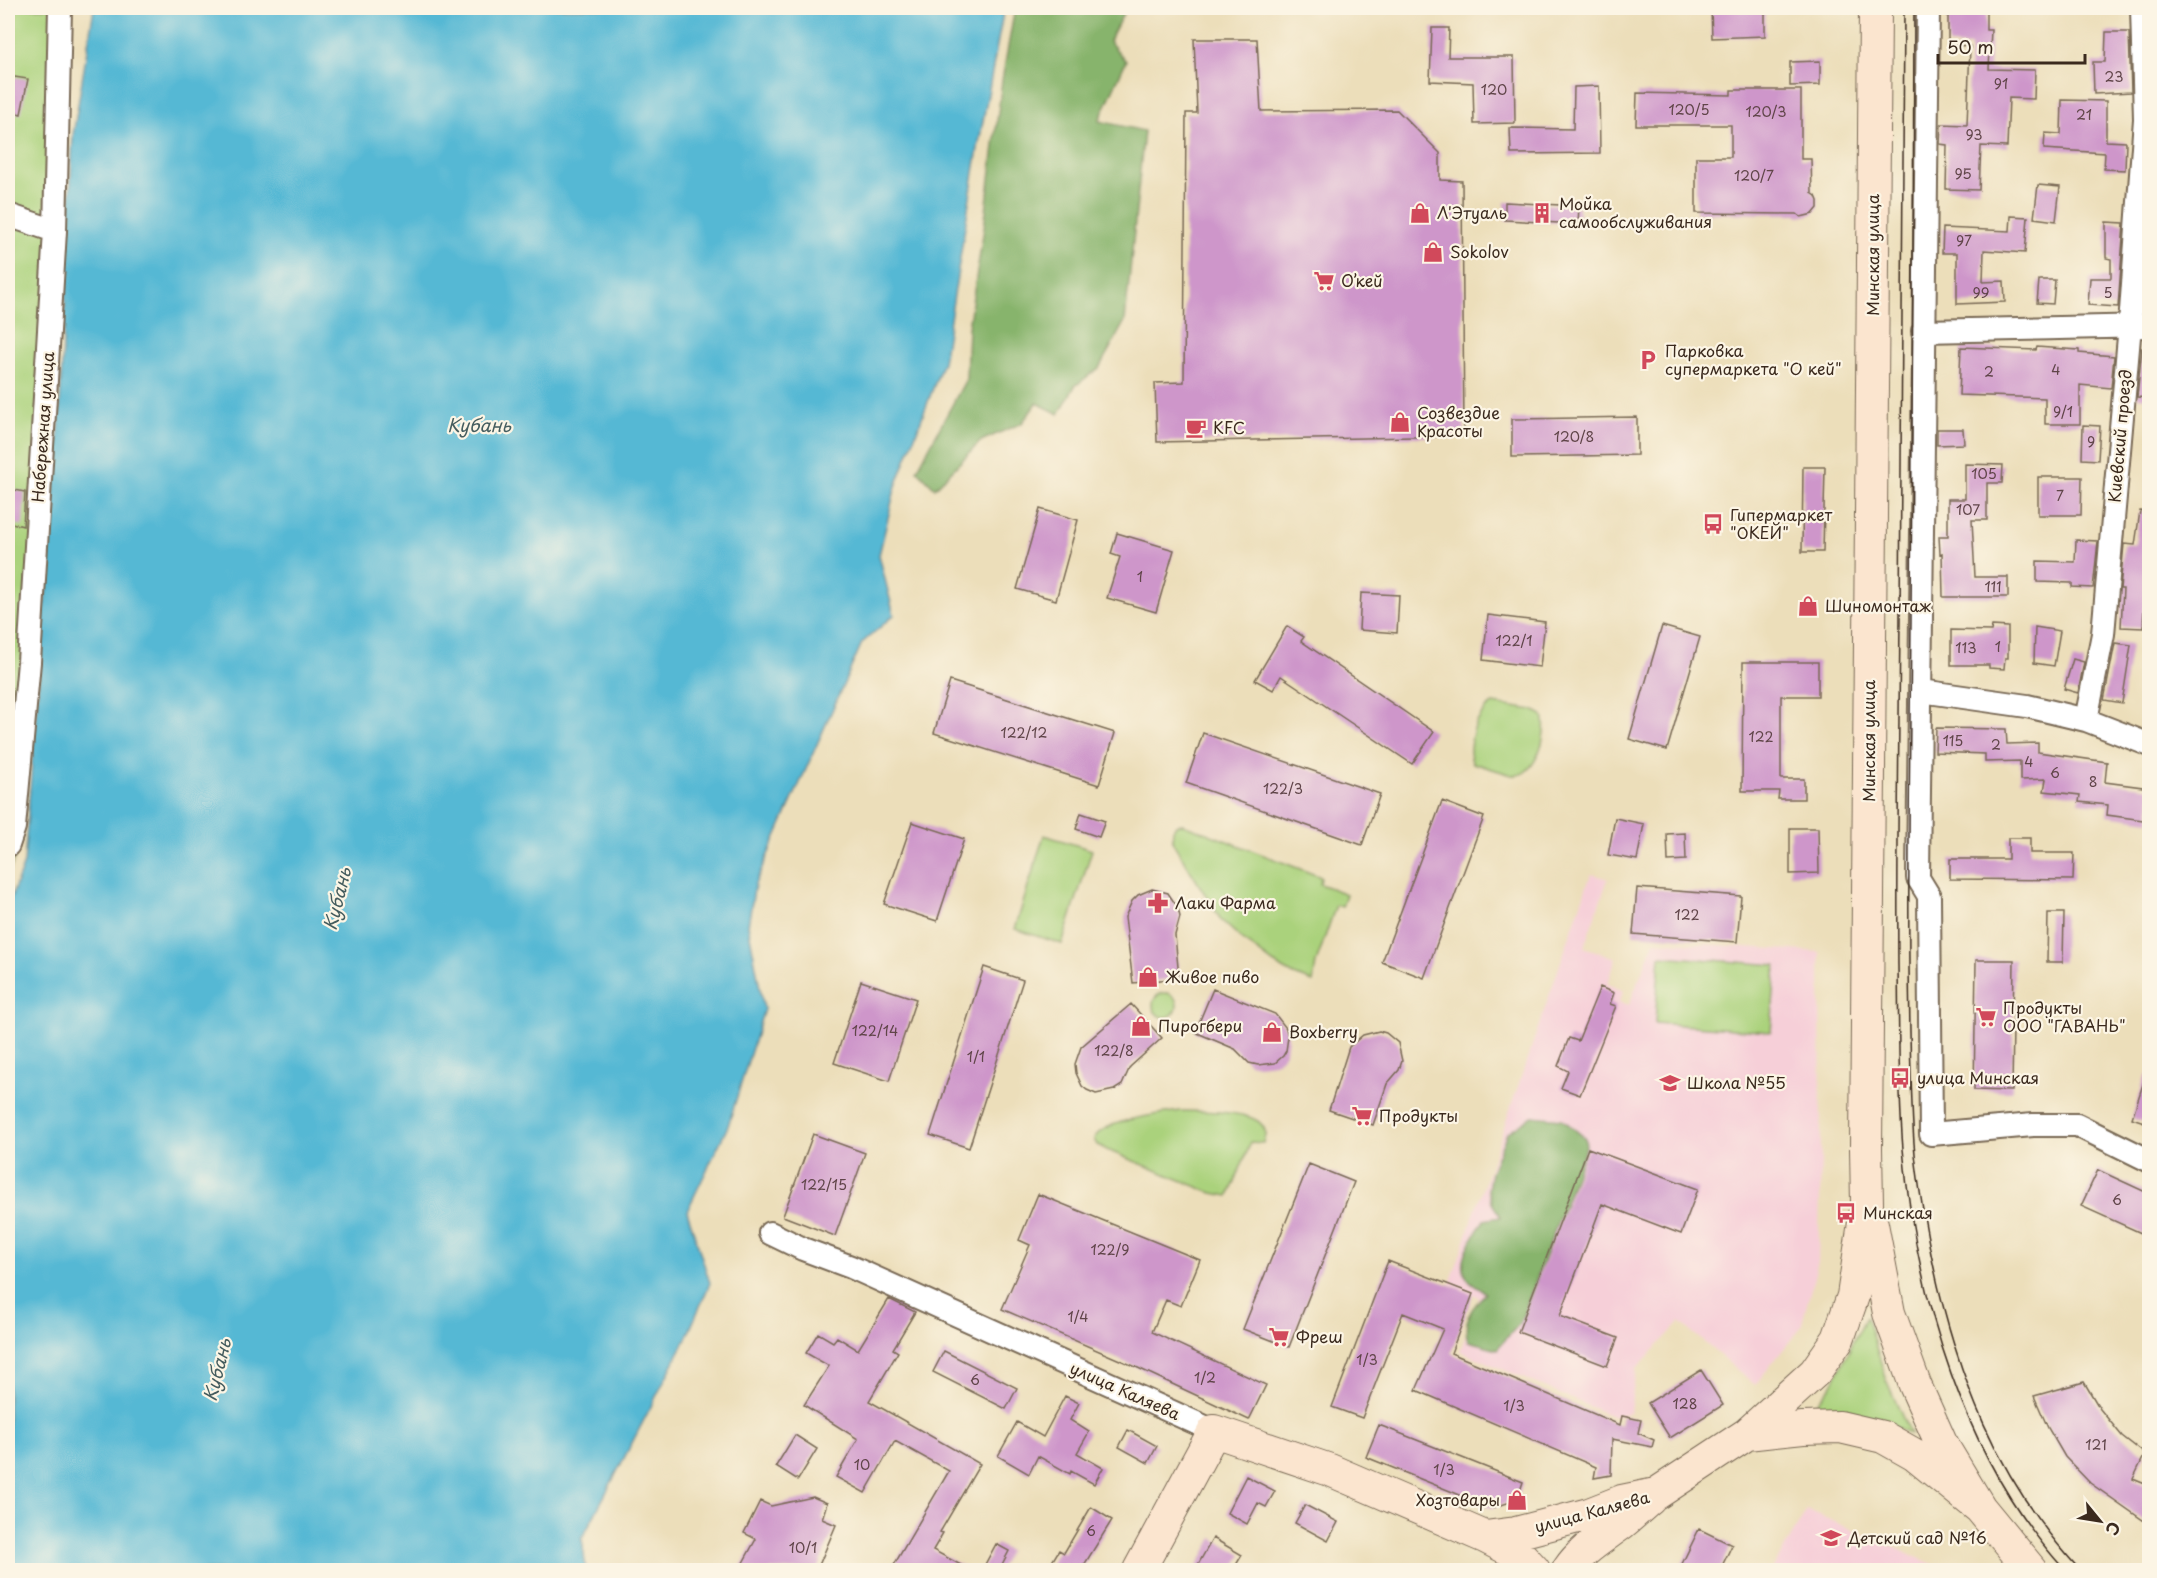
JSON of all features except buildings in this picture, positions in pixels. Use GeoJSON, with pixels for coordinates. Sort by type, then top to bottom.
{"type":"FeatureCollection","features":[{"type":"Feature","properties":{"kind":"main road","name":"Минская улица"},"geometry":{"type":"LineString","coordinates":[[1748,1434],[1815,1372],[1838,1339],[1853,1296],[1867,1203],[1875,8]]}},
{"type":"Feature","properties":{"kind":"main road","name":"улица Каляева"},"geometry":{"type":"LineString","coordinates":[[1867,1203],[1889,1313],[1915,1385],[1941,1443],[1980,1508],[2031,1570]]}},
{"type":"Feature","properties":{"kind":"main road","name":"улица Каляева"},"geometry":{"type":"LineString","coordinates":[[1485,1537],[1516,1533],[1589,1514],[1622,1501],[1656,1494],[1748,1434],[1840,1426],[1883,1437],[1915,1455],[1980,1508]]}},
{"type":"Feature","properties":{"kind":"main road","name":"улица Каляева"},"geometry":{"type":"LineString","coordinates":[[1214,1431],[1330,1470],[1485,1537],[1521,1555],[1534,1570]]}},
{"type":"Feature","properties":{"kind":"main road"},"geometry":{"type":"LineString","coordinates":[[1139,1570],[1214,1431]]}},
{"type":"Feature","properties":{"kind":"main road"},"geometry":{"type":"LineString","coordinates":[[1568,1570],[1587,1548],[1622,1523],[1656,1494]]}},
{"type":"Feature","properties":{"kind":"street","name":"Набережная улица"},"geometry":{"type":"LineString","coordinates":[[8,845],[14,827],[29,662],[56,231],[60,8]]}},
{"type":"Feature","properties":{"kind":"street"},"geometry":{"type":"LineString","coordinates":[[1928,8],[1918,878],[1929,896],[1931,1134],[2033,1125],[2077,1125],[2150,1161]]}},
{"type":"Feature","properties":{"kind":"street","name":"Киевский проезд"},"geometry":{"type":"LineString","coordinates":[[2086,720],[2103,634],[2140,326],[2145,120],[2142,8]]}},
{"type":"Feature","properties":{"kind":"street"},"geometry":{"type":"LineString","coordinates":[[8,215],[56,231]]}},
{"type":"Feature","properties":{"kind":"street"},"geometry":{"type":"LineString","coordinates":[[1923,331],[2140,326]]}},
{"type":"Feature","properties":{"kind":"street"},"geometry":{"type":"LineString","coordinates":[[1921,691],[2027,706],[2086,720],[2150,745]]}},
{"type":"Feature","properties":{"kind":"street","name":"улица Каляева"},"geometry":{"type":"LineString","coordinates":[[770,1233],[803,1249],[862,1272],[1214,1431]]}},
{"type":"Feature","properties":{"kind":"shaded area","name":"Школа №55"},"geometry":{"type":"Polygon","coordinates":[[[1591,874],[1608,879],[1584,947],[1616,958],[1608,984],[1624,991],[1619,1002],[1629,1005],[1654,941],[1820,952],[1821,1160],[1818,1262],[1801,1327],[1755,1385],[1680,1322],[1636,1369],[1630,1412],[1614,1417],[1460,1351],[1479,1297],[1450,1284],[1591,874]]]}},
{"type":"Feature","properties":{"kind":"shaded area","name":"Детский сад №16"},"geometry":{"type":"Polygon","coordinates":[[[1807,1510],[1937,1566],[1933,1570],[1772,1570],[1807,1510]]]}},
{"type":"Feature","properties":{"kind":"green space"},"geometry":{"type":"Polygon","coordinates":[[[8,8],[69,8],[18,848],[8,876],[8,8]]]}},
{"type":"Feature","properties":{"kind":"green space"},"geometry":{"type":"Polygon","coordinates":[[[1015,8],[1126,8],[1109,41],[1126,61],[1099,121],[1144,131],[1125,321],[1099,368],[1075,386],[1059,414],[1037,403],[1022,423],[981,441],[935,488],[917,470],[966,379],[968,328],[984,228],[1002,80],[1015,8]]]}},
{"type":"Feature","properties":{"kind":"green space"},"geometry":{"type":"Polygon","coordinates":[[[1493,704],[1533,710],[1543,716],[1542,744],[1533,763],[1520,774],[1512,775],[1473,763],[1470,748],[1477,722],[1487,708],[1493,704]]]}},
{"type":"Feature","properties":{"kind":"green space"},"geometry":{"type":"Polygon","coordinates":[[[1183,824],[1321,877],[1320,884],[1346,894],[1342,907],[1336,905],[1316,963],[1313,982],[1294,975],[1273,963],[1221,920],[1172,841],[1176,825],[1183,824]]]}},
{"type":"Feature","properties":{"kind":"green space"},"geometry":{"type":"Polygon","coordinates":[[[1044,835],[1092,850],[1062,944],[1015,929],[1044,835]]]}},
{"type":"Feature","properties":{"kind":"green space"},"geometry":{"type":"Polygon","coordinates":[[[1660,956],[1776,965],[1771,1032],[1655,1023],[1660,956]]]}},
{"type":"Feature","properties":{"kind":"green space"},"geometry":{"type":"Polygon","coordinates":[[[1160,993],[1170,993],[1177,1000],[1177,1010],[1170,1017],[1160,1017],[1153,1010],[1153,1000],[1160,993]]]}},
{"type":"Feature","properties":{"kind":"green space"},"geometry":{"type":"Polygon","coordinates":[[[1180,1111],[1211,1111],[1248,1116],[1264,1127],[1263,1143],[1251,1142],[1229,1196],[1212,1193],[1107,1150],[1097,1145],[1094,1139],[1099,1132],[1120,1123],[1180,1111]]]}},
{"type":"Feature","properties":{"kind":"green space"},"geometry":{"type":"Polygon","coordinates":[[[1532,1116],[1562,1119],[1585,1138],[1586,1147],[1520,1323],[1497,1349],[1468,1341],[1467,1320],[1476,1303],[1486,1293],[1470,1282],[1465,1275],[1464,1259],[1484,1220],[1501,1217],[1493,1205],[1488,1190],[1491,1172],[1507,1133],[1532,1116]]]}},
{"type":"Feature","properties":{"kind":"green space"},"geometry":{"type":"Polygon","coordinates":[[[1866,1317],[1888,1384],[1910,1434],[1877,1418],[1814,1407],[1831,1386],[1866,1317]]]}},
{"type":"Feature","properties":{"kind":"water","name":"Кубань"},"geometry":{"type":"Polygon","coordinates":[[[94,8],[1004,8],[978,148],[943,362],[895,489],[879,555],[894,615],[862,643],[755,884],[748,925],[764,1009],[728,1126],[687,1211],[710,1283],[685,1341],[582,1539],[586,1570],[8,1570],[8,906],[24,863],[59,425],[73,135],[94,8]]]}},
{"type":"Feature","properties":{"kind":"tram line"},"geometry":{"type":"LineString","coordinates":[[1904,8],[1898,878],[1899,1057],[1903,1149],[1920,1261],[1933,1318],[1951,1373],[1973,1427],[1999,1479],[2030,1527],[2065,1570]]}},
{"type":"Feature","properties":{"kind":"tram line"},"geometry":{"type":"LineString","coordinates":[[1914,8],[1909,923],[1911,1077],[1915,1157],[1926,1227],[1941,1298],[1967,1383],[1983,1423],[2025,1499],[2080,1570]]}},
{"type":"Feature","properties":{"kind":"place","name":"Л'Этуаль"},"geometry":{"type":"Point","coordinates":[1420,213]}},
{"type":"Feature","properties":{"kind":"place","name":"Мойка самообслуживания"},"geometry":{"type":"Point","coordinates":[1542,213]}},
{"type":"Feature","properties":{"kind":"place","name":"Sokolov"},"geometry":{"type":"Point","coordinates":[1433,252]}},
{"type":"Feature","properties":{"kind":"place","name":"О’кей"},"geometry":{"type":"Point","coordinates":[1324,281]}},
{"type":"Feature","properties":{"kind":"place","name":"Парковка супермаркета \"О кей\""},"geometry":{"type":"Point","coordinates":[1648,360]}},
{"type":"Feature","properties":{"kind":"place","name":"Созвездие Красоты"},"geometry":{"type":"Point","coordinates":[1400,422]}},
{"type":"Feature","properties":{"kind":"place","name":"KFC"},"geometry":{"type":"Point","coordinates":[1196,428]}},
{"type":"Feature","properties":{"kind":"place","name":"Гипермаркет \"ОКЕЙ\""},"geometry":{"type":"Point","coordinates":[1713,524]}},
{"type":"Feature","properties":{"kind":"place","name":"Шиномонтаж"},"geometry":{"type":"Point","coordinates":[1808,606]}},
{"type":"Feature","properties":{"kind":"place","name":"Лаки Фарма"},"geometry":{"type":"Point","coordinates":[1158,903]}},
{"type":"Feature","properties":{"kind":"place","name":"Живое пиво"},"geometry":{"type":"Point","coordinates":[1148,977]}},
{"type":"Feature","properties":{"kind":"place","name":"Продукты ООО \"ГАВАНЬ\""},"geometry":{"type":"Point","coordinates":[1986,1017]}},
{"type":"Feature","properties":{"kind":"place","name":"Пирогбери"},"geometry":{"type":"Point","coordinates":[1141,1026]}},
{"type":"Feature","properties":{"kind":"place","name":"Boxberry"},"geometry":{"type":"Point","coordinates":[1272,1032]}},
{"type":"Feature","properties":{"kind":"place","name":"улица Минская"},"geometry":{"type":"Point","coordinates":[1900,1078]}},
{"type":"Feature","properties":{"kind":"place","name":"Школа №55"},"geometry":{"type":"Point","coordinates":[1670,1083]}},
{"type":"Feature","properties":{"kind":"place","name":"Продукты"},"geometry":{"type":"Point","coordinates":[1362,1116]}},
{"type":"Feature","properties":{"kind":"place","name":"Минская"},"geometry":{"type":"Point","coordinates":[1846,1213]}},
{"type":"Feature","properties":{"kind":"place","name":"Фреш"},"geometry":{"type":"Point","coordinates":[1279,1337]}},
{"type":"Feature","properties":{"kind":"place","name":"Хозтовары"},"geometry":{"type":"Point","coordinates":[1517,1500]}},
{"type":"Feature","properties":{"kind":"place","name":"Детский сад №16"},"geometry":{"type":"Point","coordinates":[1831,1538]}}]}
